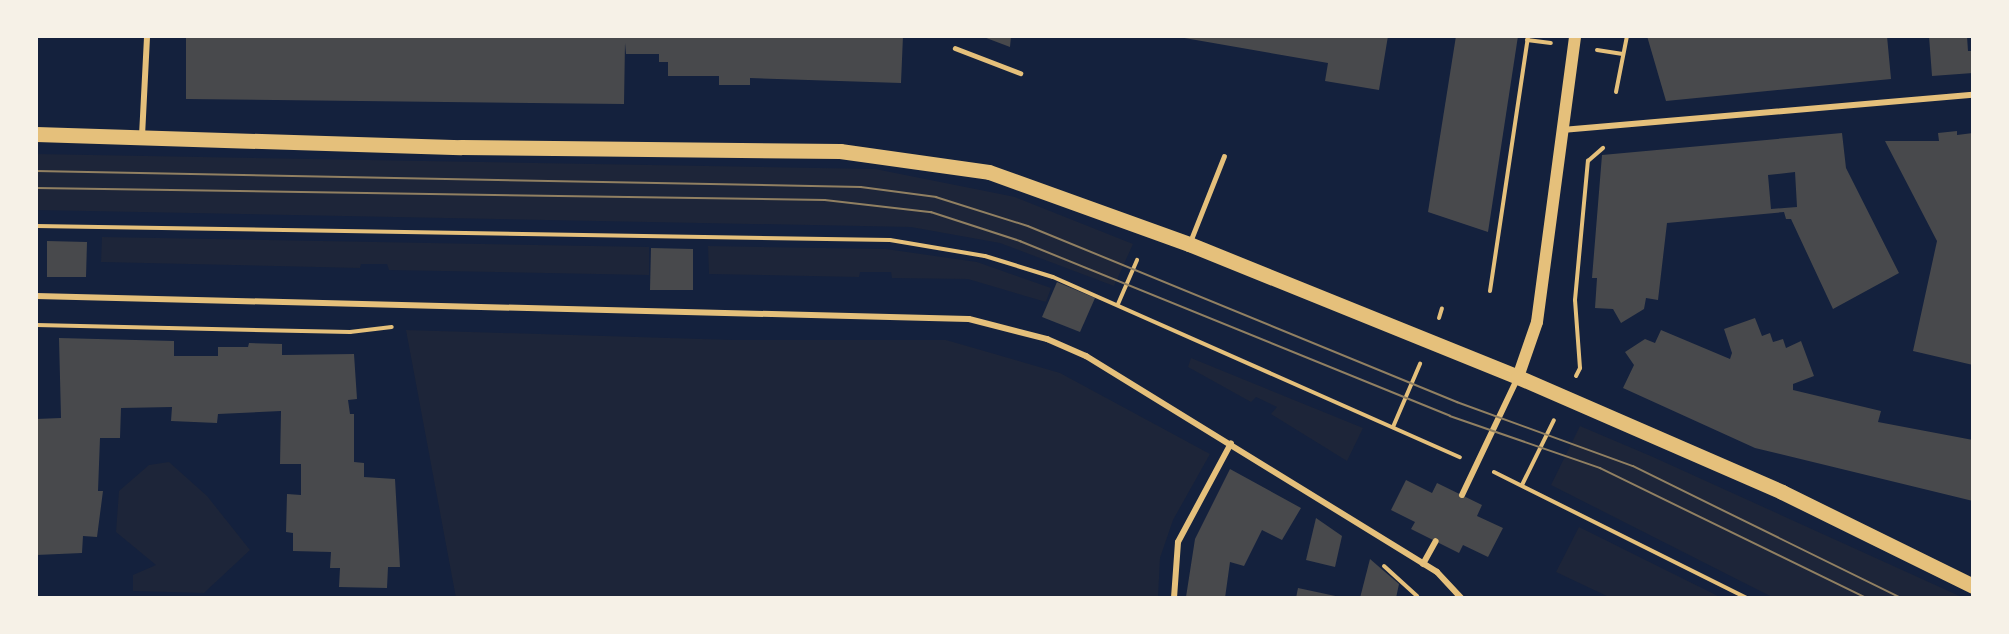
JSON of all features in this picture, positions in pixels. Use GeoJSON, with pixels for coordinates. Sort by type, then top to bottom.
{"type":"FeatureCollection","features":[{"type":"Feature","properties":{"kind":"main road"},"geometry":{"type":"LineString","coordinates":[[1518,377],[1537,322],[1542,295],[1575,36]]}},
{"type":"Feature","properties":{"kind":"main road"},"geometry":{"type":"LineString","coordinates":[[36,134],[141,139],[840,151],[892,156],[989,172],[1189,244],[1566,397],[1782,492],[1973,586]]}},
{"type":"Feature","properties":{"kind":"street"},"geometry":{"type":"LineString","coordinates":[[141,139],[147,36]]}},
{"type":"Feature","properties":{"kind":"street"},"geometry":{"type":"LineString","coordinates":[[1562,130],[1973,95]]}},
{"type":"Feature","properties":{"kind":"street"},"geometry":{"type":"LineString","coordinates":[[36,296],[969,319],[1047,339],[1086,356],[1423,564],[1454,587],[1461,598]]}},
{"type":"Feature","properties":{"kind":"street"},"geometry":{"type":"LineString","coordinates":[[1462,495],[1518,377]]}},
{"type":"Feature","properties":{"kind":"street"},"geometry":{"type":"LineString","coordinates":[[1174,598],[1178,542],[1230,443]]}},
{"type":"Feature","properties":{"kind":"street"},"geometry":{"type":"LineString","coordinates":[[1423,564],[1436,541]]}},
{"type":"Feature","properties":{"kind":"lane"},"geometry":{"type":"LineString","coordinates":[[955,48],[1020,73]]}},
{"type":"Feature","properties":{"kind":"lane"},"geometry":{"type":"LineString","coordinates":[[1189,244],[1224,156]]}},
{"type":"Feature","properties":{"kind":"path"},"geometry":{"type":"LineString","coordinates":[[1490,291],[1528,36]]}},
{"type":"Feature","properties":{"kind":"path"},"geometry":{"type":"LineString","coordinates":[[1616,92],[1627,36]]}},
{"type":"Feature","properties":{"kind":"path"},"geometry":{"type":"LineString","coordinates":[[1522,485],[1580,368],[1575,300],[1588,161],[1603,148]]}},
{"type":"Feature","properties":{"kind":"path"},"geometry":{"type":"LineString","coordinates":[[1118,304],[1137,260]]}},
{"type":"Feature","properties":{"kind":"path"},"geometry":{"type":"LineString","coordinates":[[1566,299],[1575,300]]}},
{"type":"Feature","properties":{"kind":"path"},"geometry":{"type":"LineString","coordinates":[[1393,427],[1442,308]]}},
{"type":"Feature","properties":{"kind":"path"},"geometry":{"type":"LineString","coordinates":[[36,326],[350,332],[401,326]]}},
{"type":"Feature","properties":{"kind":"shaded area"},"geometry":{"type":"Polygon","coordinates":[[[36,154],[875,169],[1015,197],[1133,244],[1114,286],[1000,243],[911,227],[36,210],[36,154]]]}},
{"type":"Feature","properties":{"kind":"shaded area"},"geometry":{"type":"Polygon","coordinates":[[[102,237],[649,247],[649,275],[389,270],[387,264],[361,264],[360,268],[101,262],[102,237]]]}},
{"type":"Feature","properties":{"kind":"shaded area"},"geometry":{"type":"Polygon","coordinates":[[[708,246],[886,249],[977,262],[1051,288],[1046,302],[968,279],[892,278],[891,272],[860,272],[859,277],[709,274],[708,246]]]}},
{"type":"Feature","properties":{"kind":"shaded area"},"geometry":{"type":"Polygon","coordinates":[[[406,330],[733,340],[946,340],[1060,373],[1210,454],[1173,520],[1160,558],[1158,598],[456,598],[406,330]]]}},
{"type":"Feature","properties":{"kind":"shaded area"},"geometry":{"type":"Polygon","coordinates":[[[1191,358],[1363,428],[1347,461],[1271,414],[1277,407],[1256,397],[1251,402],[1188,367],[1191,358]]]}},
{"type":"Feature","properties":{"kind":"shaded area"},"geometry":{"type":"Polygon","coordinates":[[[1580,426],[1964,598],[1774,598],[1551,485],[1580,426]]]}},
{"type":"Feature","properties":{"kind":"shaded area"},"geometry":{"type":"Polygon","coordinates":[[[169,462],[207,496],[250,550],[204,593],[133,591],[133,575],[156,565],[116,532],[119,491],[149,465],[169,462]]]}},
{"type":"Feature","properties":{"kind":"shaded area"},"geometry":{"type":"Polygon","coordinates":[[[1579,527],[1722,598],[1611,598],[1556,572],[1579,527]]]}},
{"type":"Feature","properties":{"kind":"building"},"geometry":{"type":"Polygon","coordinates":[[[186,36],[903,36],[901,83],[750,78],[750,85],[719,85],[719,76],[668,76],[668,62],[659,62],[659,54],[626,54],[625,43],[624,104],[186,99],[186,36]]]}},
{"type":"Feature","properties":{"kind":"building"},"geometry":{"type":"Polygon","coordinates":[[[981,36],[1011,36],[1010,47],[981,36]]]}},
{"type":"Feature","properties":{"kind":"building"},"geometry":{"type":"Polygon","coordinates":[[[1173,36],[1388,36],[1379,90],[1325,81],[1328,63],[1173,36]]]}},
{"type":"Feature","properties":{"kind":"building"},"geometry":{"type":"Polygon","coordinates":[[[1456,36],[1518,36],[1488,232],[1428,212],[1456,36]]]}},
{"type":"Feature","properties":{"kind":"building"},"geometry":{"type":"Polygon","coordinates":[[[1647,36],[1887,36],[1891,79],[1666,101],[1647,36]]]}},
{"type":"Feature","properties":{"kind":"building"},"geometry":{"type":"Polygon","coordinates":[[[1929,36],[1967,36],[1968,51],[1973,51],[1973,73],[1932,76],[1929,36]]]}},
{"type":"Feature","properties":{"kind":"building"},"geometry":{"type":"Polygon","coordinates":[[[1957,131],[1957,135],[1973,133],[1973,365],[1913,351],[1937,241],[1885,141],[1939,141],[1938,133],[1957,131]]]}},
{"type":"Feature","properties":{"kind":"building"},"geometry":{"type":"Polygon","coordinates":[[[1842,133],[1846,168],[1899,273],[1833,309],[1791,219],[1786,219],[1784,212],[1667,223],[1658,300],[1646,298],[1644,309],[1621,323],[1613,309],[1595,308],[1597,278],[1592,278],[1602,155],[1842,133]],[[1795,172],[1768,175],[1771,209],[1797,207],[1795,172]]]}},
{"type":"Feature","properties":{"kind":"building"},"geometry":{"type":"Polygon","coordinates":[[[47,241],[87,242],[86,277],[47,277],[47,241]]]}},
{"type":"Feature","properties":{"kind":"building"},"geometry":{"type":"Polygon","coordinates":[[[651,248],[693,249],[693,290],[650,290],[651,248]]]}},
{"type":"Feature","properties":{"kind":"building"},"geometry":{"type":"Polygon","coordinates":[[[1057,282],[1095,298],[1080,332],[1042,317],[1057,282]]]}},
{"type":"Feature","properties":{"kind":"building"},"geometry":{"type":"Polygon","coordinates":[[[1755,318],[1762,336],[1770,333],[1773,342],[1783,339],[1786,348],[1801,341],[1814,376],[1793,384],[1793,390],[1881,411],[1878,422],[1973,440],[1973,501],[1755,448],[1623,388],[1634,365],[1625,352],[1645,339],[1655,343],[1661,330],[1730,359],[1732,353],[1724,329],[1755,318]]]}},
{"type":"Feature","properties":{"kind":"building"},"geometry":{"type":"Polygon","coordinates":[[[59,338],[174,341],[174,356],[218,356],[218,347],[248,347],[249,343],[282,344],[282,355],[354,354],[357,399],[348,400],[350,414],[354,414],[354,462],[364,463],[364,477],[395,479],[400,567],[388,567],[387,588],[339,587],[340,568],[330,568],[331,552],[293,551],[293,533],[286,532],[287,494],[301,495],[301,464],[280,464],[281,411],[218,414],[217,423],[171,421],[172,407],[121,408],[120,438],[100,438],[98,491],[103,491],[97,537],[83,536],[82,553],[36,555],[36,419],[61,418],[59,338]]]}},
{"type":"Feature","properties":{"kind":"building"},"geometry":{"type":"Polygon","coordinates":[[[1230,469],[1301,508],[1282,540],[1262,530],[1244,566],[1230,562],[1225,598],[1186,597],[1195,539],[1230,469]]]}},
{"type":"Feature","properties":{"kind":"building"},"geometry":{"type":"Polygon","coordinates":[[[1406,480],[1432,493],[1437,483],[1482,505],[1477,516],[1503,528],[1488,557],[1463,545],[1459,553],[1411,529],[1415,522],[1391,510],[1406,480]]]}},
{"type":"Feature","properties":{"kind":"building"},"geometry":{"type":"Polygon","coordinates":[[[1316,518],[1342,536],[1335,567],[1306,560],[1316,518]]]}},
{"type":"Feature","properties":{"kind":"building"},"geometry":{"type":"Polygon","coordinates":[[[1370,559],[1399,584],[1396,598],[1360,598],[1370,559]]]}},
{"type":"Feature","properties":{"kind":"building"},"geometry":{"type":"Polygon","coordinates":[[[1298,588],[1340,597],[1340,598],[1296,598],[1298,588]]]}},
{"type":"Feature","properties":{"kind":"tram line"},"geometry":{"type":"LineString","coordinates":[[36,171],[861,187],[936,197],[1028,226],[1457,402],[1633,466],[1901,598]]}},
{"type":"Feature","properties":{"kind":"tram line"},"geometry":{"type":"LineString","coordinates":[[36,188],[825,200],[931,212],[1020,241],[1450,416],[1600,468],[1866,598]]}}]}
